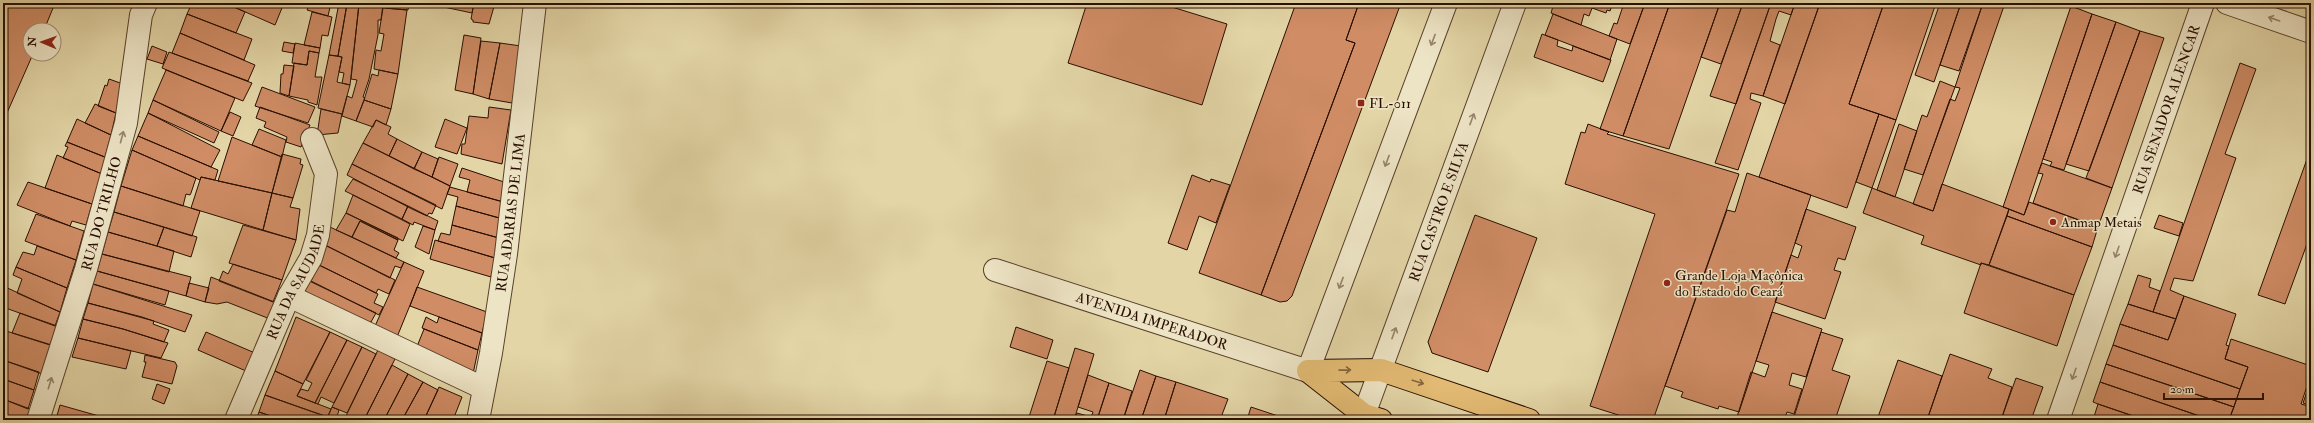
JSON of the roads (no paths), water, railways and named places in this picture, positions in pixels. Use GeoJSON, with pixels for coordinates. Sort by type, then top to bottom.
{"type":"FeatureCollection","features":[{"type":"Feature","properties":{"kind":"main road","name":"AVENIDA IMPERADOR"},"geometry":{"type":"LineString","coordinates":[[1308,371],[1381,370],[1529,420]]}},
{"type":"Feature","properties":{"kind":"main road","name":"AVENIDA IMPERADOR"},"geometry":{"type":"LineString","coordinates":[[1308,371],[1369,418]]}},
{"type":"Feature","properties":{"kind":"street","name":"RUA ADARIAS DE LIMA"},"geometry":{"type":"LineString","coordinates":[[478,420],[483,388],[490,361],[506,254],[535,3]]}},
{"type":"Feature","properties":{"kind":"street"},"geometry":{"type":"LineString","coordinates":[[1308,371],[1446,3]]}},
{"type":"Feature","properties":{"kind":"street","name":"RUA CASTRO E SILVA"},"geometry":{"type":"LineString","coordinates":[[1369,418],[1381,370],[1515,3]]}},
{"type":"Feature","properties":{"kind":"street","name":"RUA SENADOR ALENCAR"},"geometry":{"type":"LineString","coordinates":[[2058,420],[2202,3]]}},
{"type":"Feature","properties":{"kind":"street"},"geometry":{"type":"LineString","coordinates":[[2227,3],[2311,32]]}},
{"type":"Feature","properties":{"kind":"street","name":"RUA DO TRILHO"},"geometry":{"type":"LineString","coordinates":[[38,420],[86,269],[126,122],[143,9]]}},
{"type":"Feature","properties":{"kind":"street","name":"RUA DA SAUDADE"},"geometry":{"type":"LineString","coordinates":[[236,420],[289,296],[311,258],[318,234],[326,174],[312,139]]}},
{"type":"Feature","properties":{"kind":"street","name":"AVENIDA IMPERADOR"},"geometry":{"type":"LineString","coordinates":[[995,270],[1308,371]]}},
{"type":"Feature","properties":{"kind":"street"},"geometry":{"type":"LineString","coordinates":[[289,296],[483,388]]}},
{"type":"Feature","properties":{"kind":"place","name":"FL-011"},"geometry":{"type":"Point","coordinates":[1361,103]}},
{"type":"Feature","properties":{"kind":"place","name":"Anmap Metais"},"geometry":{"type":"Point","coordinates":[2053,222]}},
{"type":"Feature","properties":{"kind":"place","name":"Grande Loja Maçônica do Estado do Ceará"},"geometry":{"type":"Point","coordinates":[1667,283]}}]}
